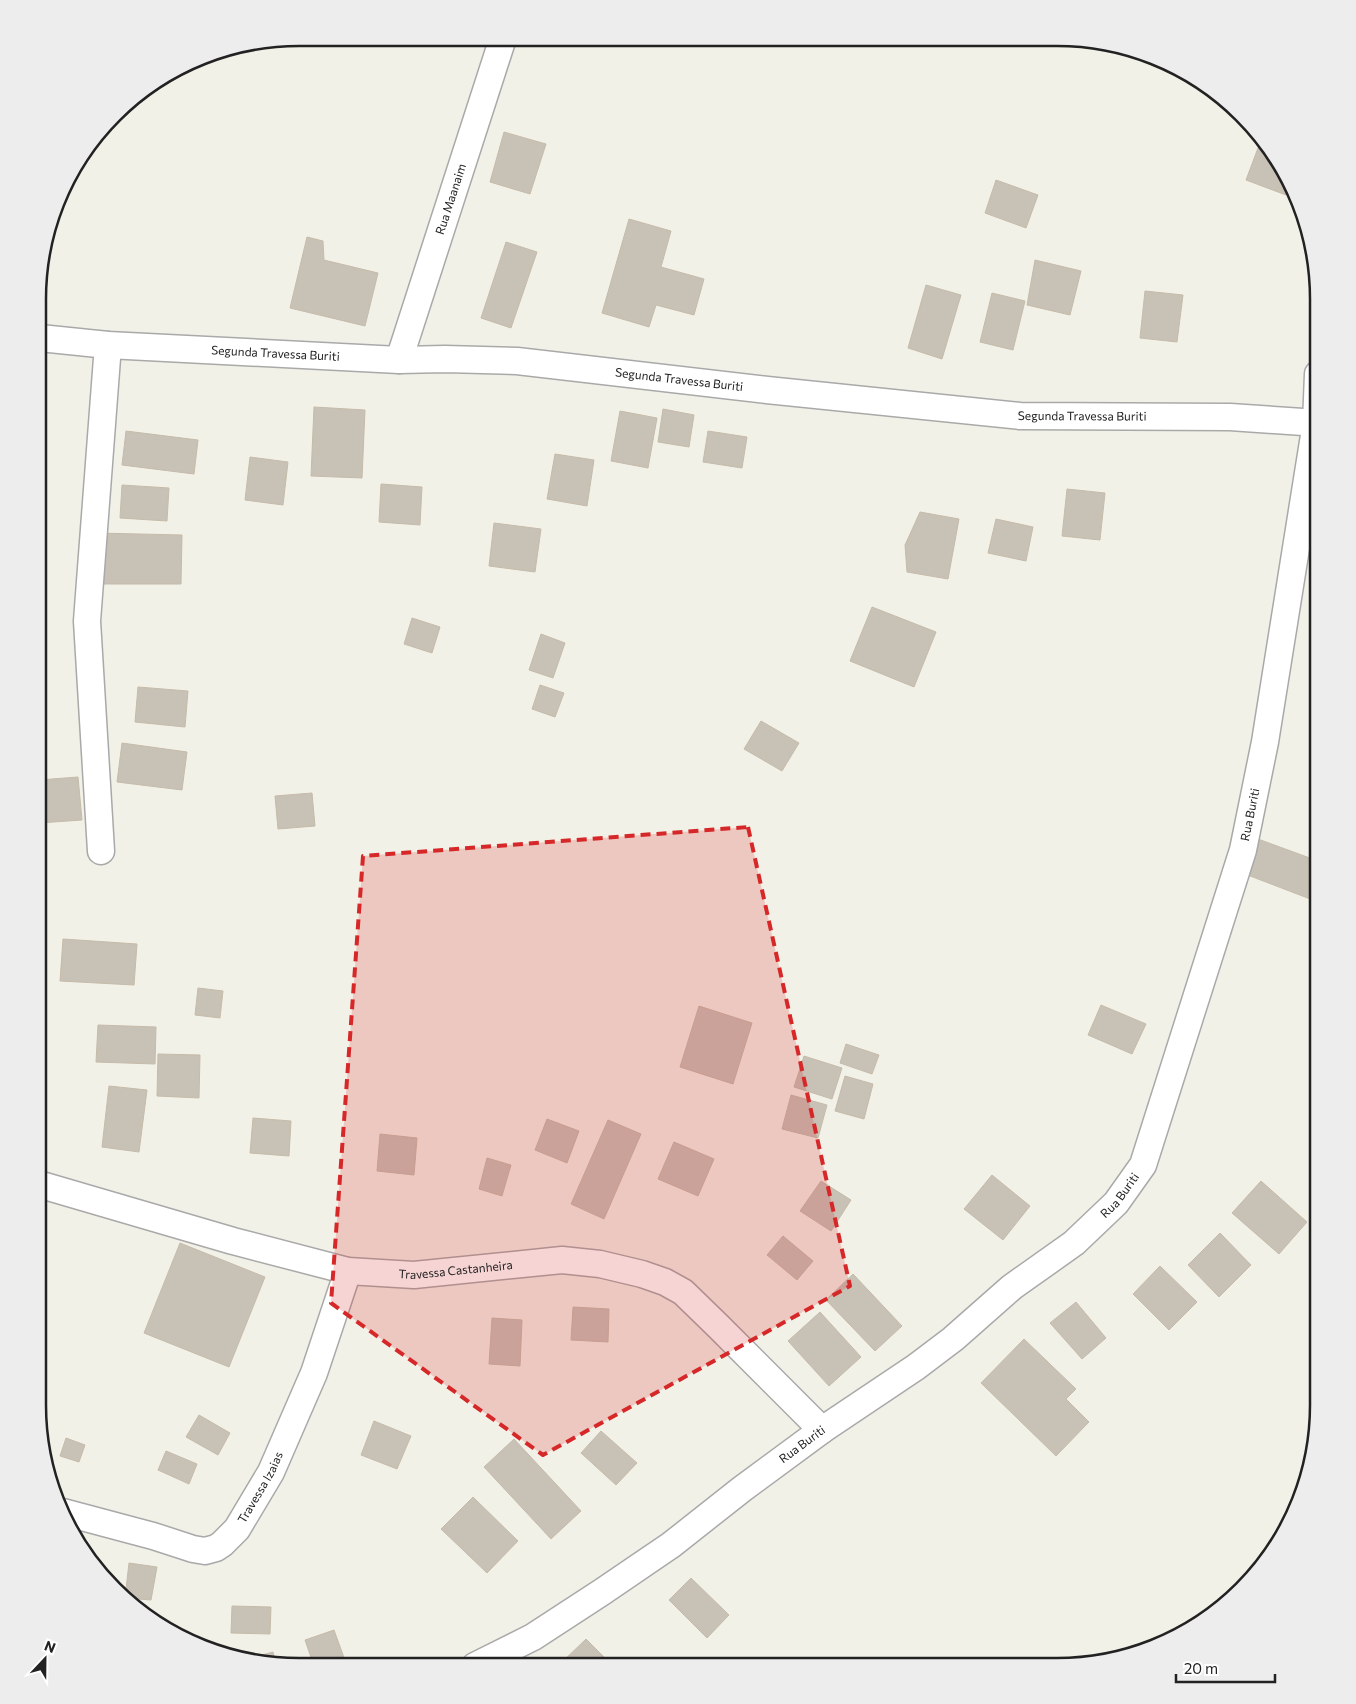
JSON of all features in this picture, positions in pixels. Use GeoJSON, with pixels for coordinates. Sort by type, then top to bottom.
{"type":"FeatureCollection","features":[{"type":"Feature","properties":{"kind":"street","name":"Rua Maanaim"},"geometry":{"type":"LineString","coordinates":[[400,360],[500,46]]}},
{"type":"Feature","properties":{"kind":"street","name":"Segunda Travessa Buriti"},"geometry":{"type":"LineString","coordinates":[[46,339],[108,346],[400,360],[445,358],[517,361],[767,390],[1020,416],[1230,417],[1310,423]]}},
{"type":"Feature","properties":{"kind":"street"},"geometry":{"type":"LineString","coordinates":[[100,851],[87,621],[108,346]]}},
{"type":"Feature","properties":{"kind":"street","name":"Rua Buriti"},"geometry":{"type":"LineString","coordinates":[[491,1658],[533,1637],[671,1545],[742,1489],[822,1430],[954,1339],[1012,1287],[1074,1243],[1116,1203],[1143,1165],[1243,850],[1265,742],[1310,466]]}},
{"type":"Feature","properties":{"kind":"street","name":"Travessa Castanheira"},"geometry":{"type":"LineString","coordinates":[[46,1186],[214,1236],[348,1271],[414,1276],[562,1260],[600,1264],[665,1282],[683,1292],[698,1306],[822,1430]]}},
{"type":"Feature","properties":{"kind":"street","name":"Travessa Izaias"},"geometry":{"type":"LineString","coordinates":[[71,1514],[153,1536],[193,1549],[205,1551],[222,1544],[237,1529],[271,1472],[314,1372],[348,1271]]}},
{"type":"Feature","properties":{"kind":"highlighted area"},"geometry":{"type":"Polygon","coordinates":[[[748,827],[850,1286],[543,1455],[331,1303],[363,856],[748,827]]]}},
{"type":"Feature","properties":{"kind":"building"},"geometry":{"type":"Polygon","coordinates":[[[504,132],[546,144],[530,194],[490,182],[504,132]]]}},
{"type":"Feature","properties":{"kind":"building"},"geometry":{"type":"Polygon","coordinates":[[[1258,148],[1260,149],[1276,173],[1287,193],[1286,195],[1246,180],[1258,148]]]}},
{"type":"Feature","properties":{"kind":"building"},"geometry":{"type":"Polygon","coordinates":[[[996,180],[1038,195],[1026,228],[985,213],[996,180]]]}},
{"type":"Feature","properties":{"kind":"building"},"geometry":{"type":"Polygon","coordinates":[[[629,219],[671,231],[661,267],[704,279],[694,315],[656,305],[649,327],[602,313],[629,219]]]}},
{"type":"Feature","properties":{"kind":"building"},"geometry":{"type":"Polygon","coordinates":[[[307,237],[323,241],[324,260],[378,273],[365,326],[290,308],[307,237]]]}},
{"type":"Feature","properties":{"kind":"building"},"geometry":{"type":"Polygon","coordinates":[[[506,242],[537,252],[511,328],[481,318],[506,242]]]}},
{"type":"Feature","properties":{"kind":"building"},"geometry":{"type":"Polygon","coordinates":[[[1035,260],[1081,271],[1070,315],[1027,305],[1035,260]]]}},
{"type":"Feature","properties":{"kind":"building"},"geometry":{"type":"Polygon","coordinates":[[[926,285],[961,295],[942,359],[908,348],[926,285]]]}},
{"type":"Feature","properties":{"kind":"building"},"geometry":{"type":"Polygon","coordinates":[[[1145,291],[1183,295],[1177,342],[1140,338],[1145,291]]]}},
{"type":"Feature","properties":{"kind":"building"},"geometry":{"type":"Polygon","coordinates":[[[992,293],[1025,301],[1013,350],[980,342],[992,293]]]}},
{"type":"Feature","properties":{"kind":"building"},"geometry":{"type":"Polygon","coordinates":[[[314,407],[365,410],[362,478],[311,476],[314,407]]]}},
{"type":"Feature","properties":{"kind":"building"},"geometry":{"type":"Polygon","coordinates":[[[663,409],[694,415],[689,447],[658,442],[663,409]]]}},
{"type":"Feature","properties":{"kind":"building"},"geometry":{"type":"Polygon","coordinates":[[[620,411],[657,418],[648,468],[611,461],[620,411]]]}},
{"type":"Feature","properties":{"kind":"building"},"geometry":{"type":"Polygon","coordinates":[[[126,431],[198,440],[194,474],[122,465],[126,431]]]}},
{"type":"Feature","properties":{"kind":"building"},"geometry":{"type":"Polygon","coordinates":[[[708,431],[747,437],[742,468],[703,462],[708,431]]]}},
{"type":"Feature","properties":{"kind":"building"},"geometry":{"type":"Polygon","coordinates":[[[555,454],[594,460],[587,506],[547,499],[555,454]]]}},
{"type":"Feature","properties":{"kind":"building"},"geometry":{"type":"Polygon","coordinates":[[[250,457],[288,462],[283,505],[245,500],[250,457]]]}},
{"type":"Feature","properties":{"kind":"building"},"geometry":{"type":"Polygon","coordinates":[[[381,484],[422,487],[420,525],[379,522],[381,484]]]}},
{"type":"Feature","properties":{"kind":"building"},"geometry":{"type":"Polygon","coordinates":[[[122,485],[169,488],[167,521],[120,518],[122,485]]]}},
{"type":"Feature","properties":{"kind":"building"},"geometry":{"type":"Polygon","coordinates":[[[1067,489],[1105,493],[1100,540],[1062,536],[1067,489]]]}},
{"type":"Feature","properties":{"kind":"building"},"geometry":{"type":"Polygon","coordinates":[[[920,512],[959,519],[948,579],[907,572],[905,545],[920,512]]]}},
{"type":"Feature","properties":{"kind":"building"},"geometry":{"type":"Polygon","coordinates":[[[996,519],[1033,527],[1026,561],[988,553],[996,519]]]}},
{"type":"Feature","properties":{"kind":"building"},"geometry":{"type":"Polygon","coordinates":[[[494,523],[541,529],[535,572],[489,566],[494,523]]]}},
{"type":"Feature","properties":{"kind":"building"},"geometry":{"type":"Polygon","coordinates":[[[97,533],[182,535],[181,584],[97,584],[97,533]]]}},
{"type":"Feature","properties":{"kind":"building"},"geometry":{"type":"Polygon","coordinates":[[[872,607],[936,632],[914,687],[850,661],[872,607]]]}},
{"type":"Feature","properties":{"kind":"building"},"geometry":{"type":"Polygon","coordinates":[[[412,618],[440,627],[432,653],[404,644],[412,618]]]}},
{"type":"Feature","properties":{"kind":"building"},"geometry":{"type":"Polygon","coordinates":[[[541,634],[565,643],[553,678],[529,670],[541,634]]]}},
{"type":"Feature","properties":{"kind":"building"},"geometry":{"type":"Polygon","coordinates":[[[540,685],[564,693],[555,717],[532,709],[540,685]]]}},
{"type":"Feature","properties":{"kind":"building"},"geometry":{"type":"Polygon","coordinates":[[[138,687],[188,691],[185,727],[135,722],[138,687]]]}},
{"type":"Feature","properties":{"kind":"building"},"geometry":{"type":"Polygon","coordinates":[[[761,721],[799,743],[782,771],[744,749],[761,721]]]}},
{"type":"Feature","properties":{"kind":"building"},"geometry":{"type":"Polygon","coordinates":[[[122,743],[187,752],[182,790],[117,782],[122,743]]]}},
{"type":"Feature","properties":{"kind":"building"},"geometry":{"type":"Polygon","coordinates":[[[78,777],[82,820],[46,823],[46,779],[78,777]]]}},
{"type":"Feature","properties":{"kind":"building"},"geometry":{"type":"Polygon","coordinates":[[[312,793],[315,826],[278,829],[275,796],[312,793]]]}},
{"type":"Feature","properties":{"kind":"building"},"geometry":{"type":"Polygon","coordinates":[[[1258,839],[1310,858],[1310,899],[1245,874],[1258,839]]]}},
{"type":"Feature","properties":{"kind":"building"},"geometry":{"type":"Polygon","coordinates":[[[63,939],[137,944],[134,985],[60,981],[63,939]]]}},
{"type":"Feature","properties":{"kind":"building"},"geometry":{"type":"Polygon","coordinates":[[[198,988],[223,991],[220,1018],[195,1015],[198,988]]]}},
{"type":"Feature","properties":{"kind":"building"},"geometry":{"type":"Polygon","coordinates":[[[1101,1005],[1146,1024],[1132,1054],[1088,1035],[1101,1005]]]}},
{"type":"Feature","properties":{"kind":"building"},"geometry":{"type":"Polygon","coordinates":[[[699,1006],[752,1023],[733,1084],[680,1067],[699,1006]]]}},
{"type":"Feature","properties":{"kind":"building"},"geometry":{"type":"Polygon","coordinates":[[[98,1025],[156,1027],[155,1064],[96,1062],[98,1025]]]}},
{"type":"Feature","properties":{"kind":"building"},"geometry":{"type":"Polygon","coordinates":[[[846,1044],[879,1055],[872,1074],[840,1063],[846,1044]]]}},
{"type":"Feature","properties":{"kind":"building"},"geometry":{"type":"Polygon","coordinates":[[[158,1054],[200,1055],[199,1098],[157,1096],[158,1054]]]}},
{"type":"Feature","properties":{"kind":"building"},"geometry":{"type":"Polygon","coordinates":[[[804,1056],[842,1068],[832,1099],[794,1087],[804,1056]]]}},
{"type":"Feature","properties":{"kind":"building"},"geometry":{"type":"Polygon","coordinates":[[[845,1076],[873,1084],[864,1119],[835,1111],[845,1076]]]}},
{"type":"Feature","properties":{"kind":"building"},"geometry":{"type":"Polygon","coordinates":[[[109,1086],[147,1090],[139,1152],[102,1147],[109,1086]]]}},
{"type":"Feature","properties":{"kind":"building"},"geometry":{"type":"Polygon","coordinates":[[[791,1095],[827,1105],[818,1138],[782,1129],[791,1095]]]}},
{"type":"Feature","properties":{"kind":"building"},"geometry":{"type":"Polygon","coordinates":[[[253,1118],[291,1121],[289,1156],[250,1153],[253,1118]]]}},
{"type":"Feature","properties":{"kind":"building"},"geometry":{"type":"Polygon","coordinates":[[[547,1119],[579,1131],[567,1163],[535,1150],[547,1119]]]}},
{"type":"Feature","properties":{"kind":"building"},"geometry":{"type":"Polygon","coordinates":[[[608,1120],[641,1134],[604,1219],[571,1204],[608,1120]]]}},
{"type":"Feature","properties":{"kind":"building"},"geometry":{"type":"Polygon","coordinates":[[[380,1134],[417,1138],[414,1175],[377,1171],[380,1134]]]}},
{"type":"Feature","properties":{"kind":"building"},"geometry":{"type":"Polygon","coordinates":[[[674,1142],[714,1159],[698,1196],[658,1179],[674,1142]]]}},
{"type":"Feature","properties":{"kind":"building"},"geometry":{"type":"Polygon","coordinates":[[[487,1158],[511,1165],[502,1196],[479,1189],[487,1158]]]}},
{"type":"Feature","properties":{"kind":"building"},"geometry":{"type":"Polygon","coordinates":[[[992,1175],[1030,1206],[1003,1240],[964,1209],[992,1175]]]}},
{"type":"Feature","properties":{"kind":"building"},"geometry":{"type":"Polygon","coordinates":[[[821,1181],[851,1200],[831,1231],[800,1211],[821,1181]]]}},
{"type":"Feature","properties":{"kind":"building"},"geometry":{"type":"Polygon","coordinates":[[[1261,1181],[1307,1222],[1279,1254],[1232,1213],[1261,1181]]]}},
{"type":"Feature","properties":{"kind":"building"},"geometry":{"type":"Polygon","coordinates":[[[1220,1233],[1251,1265],[1219,1297],[1188,1265],[1220,1233]]]}},
{"type":"Feature","properties":{"kind":"building"},"geometry":{"type":"Polygon","coordinates":[[[783,1236],[813,1261],[797,1280],[767,1255],[783,1236]]]}},
{"type":"Feature","properties":{"kind":"building"},"geometry":{"type":"Polygon","coordinates":[[[180,1243],[265,1277],[229,1367],[144,1333],[180,1243]]]}},
{"type":"Feature","properties":{"kind":"building"},"geometry":{"type":"Polygon","coordinates":[[[1160,1266],[1197,1302],[1169,1330],[1133,1294],[1160,1266]]]}},
{"type":"Feature","properties":{"kind":"building"},"geometry":{"type":"Polygon","coordinates":[[[853,1274],[902,1326],[875,1351],[826,1300],[853,1274]]]}},
{"type":"Feature","properties":{"kind":"building"},"geometry":{"type":"Polygon","coordinates":[[[1076,1302],[1106,1338],[1082,1359],[1050,1323],[1076,1302]]]}},
{"type":"Feature","properties":{"kind":"building"},"geometry":{"type":"Polygon","coordinates":[[[573,1307],[609,1309],[608,1342],[571,1340],[573,1307]]]}},
{"type":"Feature","properties":{"kind":"building"},"geometry":{"type":"Polygon","coordinates":[[[820,1312],[861,1357],[829,1386],[788,1341],[820,1312]]]}},
{"type":"Feature","properties":{"kind":"building"},"geometry":{"type":"Polygon","coordinates":[[[492,1318],[522,1320],[520,1366],[489,1364],[492,1318]]]}},
{"type":"Feature","properties":{"kind":"building"},"geometry":{"type":"Polygon","coordinates":[[[1024,1339],[1076,1389],[1066,1399],[1089,1422],[1056,1456],[981,1383],[1024,1339]]]}},
{"type":"Feature","properties":{"kind":"building"},"geometry":{"type":"Polygon","coordinates":[[[199,1415],[230,1433],[218,1455],[186,1437],[199,1415]]]}},
{"type":"Feature","properties":{"kind":"building"},"geometry":{"type":"Polygon","coordinates":[[[374,1421],[411,1436],[397,1469],[361,1455],[374,1421]]]}},
{"type":"Feature","properties":{"kind":"building"},"geometry":{"type":"Polygon","coordinates":[[[601,1431],[637,1463],[616,1485],[581,1453],[601,1431]]]}},
{"type":"Feature","properties":{"kind":"building"},"geometry":{"type":"Polygon","coordinates":[[[66,1438],[85,1445],[79,1462],[60,1456],[66,1438]]]}},
{"type":"Feature","properties":{"kind":"building"},"geometry":{"type":"Polygon","coordinates":[[[514,1439],[581,1511],[551,1539],[484,1467],[514,1439]]]}},
{"type":"Feature","properties":{"kind":"building"},"geometry":{"type":"Polygon","coordinates":[[[166,1451],[197,1464],[189,1484],[158,1470],[166,1451]]]}},
{"type":"Feature","properties":{"kind":"building"},"geometry":{"type":"Polygon","coordinates":[[[473,1497],[518,1541],[487,1573],[441,1529],[473,1497]]]}},
{"type":"Feature","properties":{"kind":"building"},"geometry":{"type":"Polygon","coordinates":[[[129,1563],[157,1567],[151,1600],[137,1599],[126,1589],[129,1563]]]}},
{"type":"Feature","properties":{"kind":"building"},"geometry":{"type":"Polygon","coordinates":[[[691,1578],[729,1615],[707,1638],[669,1600],[691,1578]]]}},
{"type":"Feature","properties":{"kind":"building"},"geometry":{"type":"Polygon","coordinates":[[[232,1606],[271,1607],[270,1634],[231,1633],[232,1606]]]}},
{"type":"Feature","properties":{"kind":"building"},"geometry":{"type":"Polygon","coordinates":[[[334,1630],[344,1658],[311,1658],[305,1640],[334,1630]]]}},
{"type":"Feature","properties":{"kind":"building"},"geometry":{"type":"Polygon","coordinates":[[[586,1639],[605,1658],[566,1658],[586,1639]]]}},
{"type":"Feature","properties":{"kind":"building"},"geometry":{"type":"Polygon","coordinates":[[[273,1652],[274,1657],[266,1656],[261,1655],[273,1652]]]}}]}
